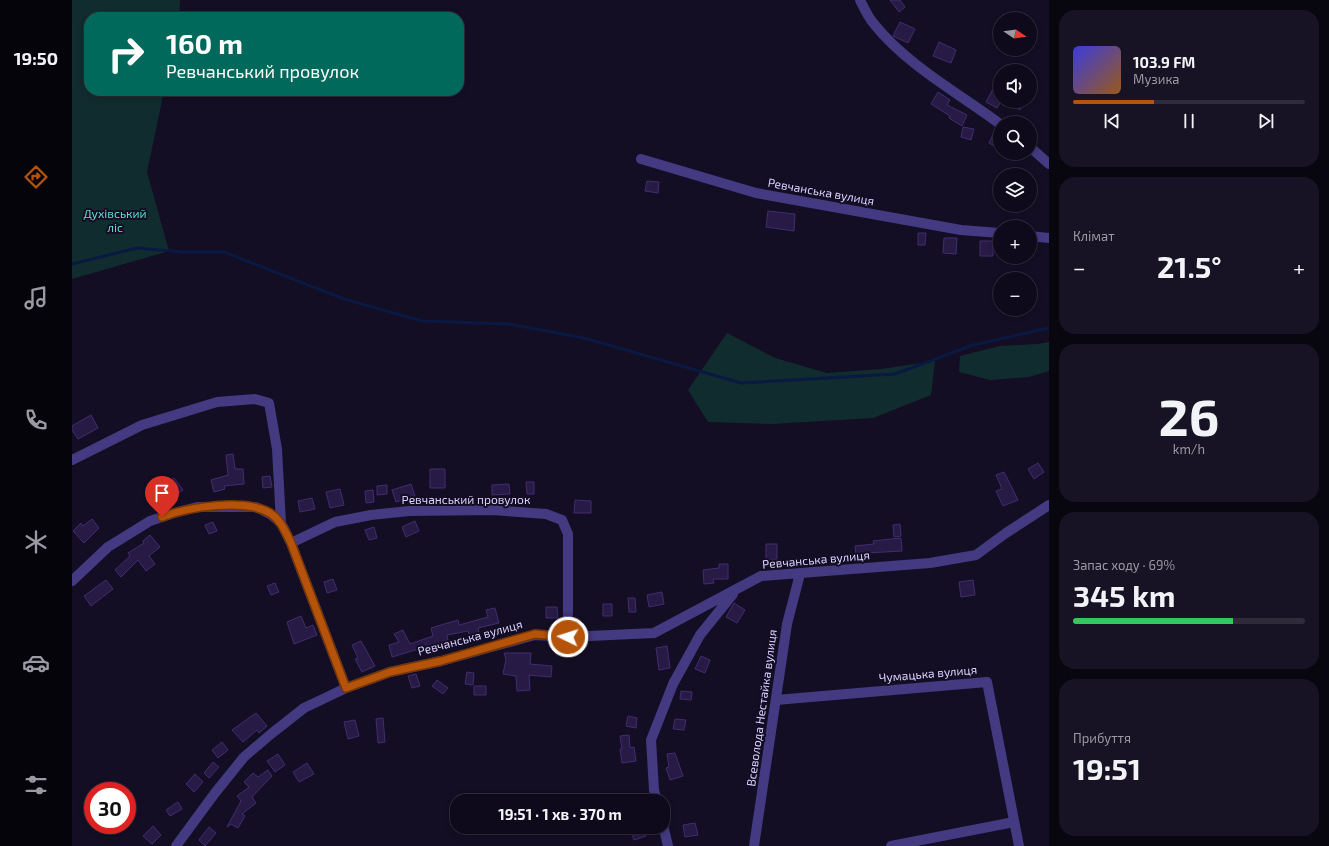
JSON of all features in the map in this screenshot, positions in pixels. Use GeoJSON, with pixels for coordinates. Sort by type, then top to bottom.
{"type":"FeatureCollection","features":[{"type":"Feature","properties":{"kind":"street"},"geometry":{"type":"LineString","coordinates":[[860,0],[872,22],[894,47],[937,80],[993,119]]}},
{"type":"Feature","properties":{"kind":"street"},"geometry":{"type":"LineString","coordinates":[[1037,153],[1049,164]]}},
{"type":"Feature","properties":{"kind":"street","name":"Ревчанська вулиця"},"geometry":{"type":"LineString","coordinates":[[641,158],[756,193],[961,230],[993,232]]}},
{"type":"Feature","properties":{"kind":"street"},"geometry":{"type":"LineString","coordinates":[[1037,237],[1049,238]]}},
{"type":"Feature","properties":{"kind":"street"},"geometry":{"type":"LineString","coordinates":[[72,460],[142,425],[216,402],[255,399],[269,403],[277,450],[281,523],[291,543],[346,688]]}},
{"type":"Feature","properties":{"kind":"street","name":"Ревчанська вулиця"},"geometry":{"type":"LineString","coordinates":[[176,846],[244,757],[304,708],[346,688],[390,672],[441,661],[535,634],[568,637],[654,633],[761,576],[930,563],[976,555],[1049,505]]}},
{"type":"Feature","properties":{"kind":"street"},"geometry":{"type":"LineString","coordinates":[[72,582],[108,547],[150,521],[174,512],[197,507],[256,507],[270,514],[281,523]]}},
{"type":"Feature","properties":{"kind":"street","name":"Ревчанський провулок"},"geometry":{"type":"LineString","coordinates":[[291,543],[335,522],[386,513],[409,511],[492,510],[546,514],[562,520],[568,534],[568,637]]}},
{"type":"Feature","properties":{"kind":"street","name":"Всеволода Нестайка вулиця"},"geometry":{"type":"LineString","coordinates":[[754,846],[787,624],[800,574]]}},
{"type":"Feature","properties":{"kind":"street"},"geometry":{"type":"LineString","coordinates":[[655,794],[651,740],[673,684],[700,635],[735,590]]}},
{"type":"Feature","properties":{"kind":"street","name":"Чумацька вулиця"},"geometry":{"type":"LineString","coordinates":[[776,700],[987,682],[1019,846]]}},
{"type":"Feature","properties":{"kind":"street"},"geometry":{"type":"LineString","coordinates":[[891,846],[1014,822]]}},
{"type":"Feature","properties":{"kind":"street"},"geometry":{"type":"LineString","coordinates":[[665,834],[668,846]]}},
{"type":"Feature","properties":{"kind":"green space","name":"Духівський ліс"},"geometry":{"type":"Polygon","coordinates":[[[72,0],[180,0],[179,12],[84,12],[84,96],[163,96],[147,172],[169,251],[72,279],[72,0]]]}},
{"type":"Feature","properties":{"kind":"green space"},"geometry":{"type":"Polygon","coordinates":[[[727,333],[775,358],[827,373],[881,369],[935,361],[931,395],[873,418],[772,424],[708,422],[688,390],[727,333]]]}},
{"type":"Feature","properties":{"kind":"green space"},"geometry":{"type":"Polygon","coordinates":[[[1049,342],[1049,371],[1029,377],[990,380],[959,372],[960,356],[1000,346],[1049,342]]]}},
{"type":"Feature","properties":{"kind":"building"},"geometry":{"type":"Polygon","coordinates":[[[890,0],[900,0],[905,7],[899,12],[890,0]]]}},
{"type":"Feature","properties":{"kind":"building"},"geometry":{"type":"Polygon","coordinates":[[[900,22],[915,29],[908,43],[893,36],[900,22]]]}},
{"type":"Feature","properties":{"kind":"building"},"geometry":{"type":"Polygon","coordinates":[[[939,42],[956,50],[951,63],[933,56],[939,42]]]}},
{"type":"Feature","properties":{"kind":"building"},"geometry":{"type":"Polygon","coordinates":[[[993,89],[993,106],[986,102],[993,89]]]}},
{"type":"Feature","properties":{"kind":"building"},"geometry":{"type":"Polygon","coordinates":[[[938,92],[950,100],[947,105],[967,115],[962,126],[949,118],[950,116],[931,104],[938,92]]]}},
{"type":"Feature","properties":{"kind":"building"},"geometry":{"type":"Polygon","coordinates":[[[963,127],[974,129],[971,140],[961,137],[963,127]]]}},
{"type":"Feature","properties":{"kind":"building"},"geometry":{"type":"Polygon","coordinates":[[[993,134],[993,145],[989,143],[993,134]]]}},
{"type":"Feature","properties":{"kind":"building"},"geometry":{"type":"Polygon","coordinates":[[[647,181],[659,182],[658,193],[645,191],[647,181]]]}},
{"type":"Feature","properties":{"kind":"building"},"geometry":{"type":"Polygon","coordinates":[[[768,211],[795,214],[794,231],[766,227],[768,211]]]}},
{"type":"Feature","properties":{"kind":"building"},"geometry":{"type":"Polygon","coordinates":[[[918,233],[926,233],[925,245],[918,245],[918,233]]]}},
{"type":"Feature","properties":{"kind":"building"},"geometry":{"type":"Polygon","coordinates":[[[944,238],[957,238],[956,254],[943,253],[944,238]]]}},
{"type":"Feature","properties":{"kind":"building"},"geometry":{"type":"Polygon","coordinates":[[[980,241],[993,241],[993,256],[980,256],[980,241]]]}},
{"type":"Feature","properties":{"kind":"building"},"geometry":{"type":"Polygon","coordinates":[[[91,415],[98,428],[78,439],[72,430],[72,426],[91,415]]]}},
{"type":"Feature","properties":{"kind":"building"},"geometry":{"type":"Polygon","coordinates":[[[233,454],[235,469],[243,469],[244,484],[224,486],[225,489],[214,492],[211,480],[228,475],[226,455],[233,454]]]}},
{"type":"Feature","properties":{"kind":"building"},"geometry":{"type":"Polygon","coordinates":[[[1038,463],[1044,472],[1034,479],[1028,469],[1038,463]]]}},
{"type":"Feature","properties":{"kind":"building"},"geometry":{"type":"Polygon","coordinates":[[[430,469],[445,469],[445,488],[430,488],[430,469]]]}},
{"type":"Feature","properties":{"kind":"building"},"geometry":{"type":"Polygon","coordinates":[[[1004,472],[1018,500],[1003,506],[996,491],[1002,489],[996,475],[1004,472]]]}},
{"type":"Feature","properties":{"kind":"building"},"geometry":{"type":"Polygon","coordinates":[[[270,476],[272,487],[263,488],[262,477],[270,476]]]}},
{"type":"Feature","properties":{"kind":"building"},"geometry":{"type":"Polygon","coordinates":[[[174,478],[183,490],[174,496],[165,484],[174,478]]]}},
{"type":"Feature","properties":{"kind":"building"},"geometry":{"type":"Polygon","coordinates":[[[526,482],[534,482],[534,494],[527,494],[526,482]]]}},
{"type":"Feature","properties":{"kind":"building"},"geometry":{"type":"Polygon","coordinates":[[[411,484],[415,496],[396,502],[392,490],[411,484]]]}},
{"type":"Feature","properties":{"kind":"building"},"geometry":{"type":"Polygon","coordinates":[[[509,484],[510,494],[492,495],[492,485],[509,484]]]}},
{"type":"Feature","properties":{"kind":"building"},"geometry":{"type":"Polygon","coordinates":[[[387,485],[387,494],[377,495],[377,486],[387,485]]]}},
{"type":"Feature","properties":{"kind":"building"},"geometry":{"type":"Polygon","coordinates":[[[340,489],[344,505],[330,508],[326,492],[340,489]]]}},
{"type":"Feature","properties":{"kind":"building"},"geometry":{"type":"Polygon","coordinates":[[[155,490],[159,499],[150,503],[146,494],[155,490]]]}},
{"type":"Feature","properties":{"kind":"building"},"geometry":{"type":"Polygon","coordinates":[[[373,490],[374,502],[366,503],[365,491],[373,490]]]}},
{"type":"Feature","properties":{"kind":"building"},"geometry":{"type":"Polygon","coordinates":[[[312,498],[315,509],[300,512],[298,501],[312,498]]]}},
{"type":"Feature","properties":{"kind":"building"},"geometry":{"type":"Polygon","coordinates":[[[575,500],[591,501],[591,513],[574,513],[575,500]]]}},
{"type":"Feature","properties":{"kind":"building"},"geometry":{"type":"Polygon","coordinates":[[[92,519],[99,528],[84,543],[73,531],[81,523],[83,526],[92,519]]]}},
{"type":"Feature","properties":{"kind":"building"},"geometry":{"type":"Polygon","coordinates":[[[415,521],[419,531],[406,537],[402,527],[415,521]]]}},
{"type":"Feature","properties":{"kind":"building"},"geometry":{"type":"Polygon","coordinates":[[[213,522],[217,531],[209,534],[205,525],[213,522]]]}},
{"type":"Feature","properties":{"kind":"building"},"geometry":{"type":"Polygon","coordinates":[[[900,524],[901,536],[894,537],[893,525],[900,524]]]}},
{"type":"Feature","properties":{"kind":"building"},"geometry":{"type":"Polygon","coordinates":[[[374,527],[377,538],[369,540],[365,530],[374,527]]]}},
{"type":"Feature","properties":{"kind":"building"},"geometry":{"type":"Polygon","coordinates":[[[150,535],[160,547],[149,556],[155,564],[146,571],[138,560],[121,577],[115,570],[130,556],[128,553],[144,543],[143,541],[150,535]]]}},
{"type":"Feature","properties":{"kind":"building"},"geometry":{"type":"Polygon","coordinates":[[[901,538],[902,551],[866,553],[866,556],[856,557],[855,546],[874,544],[873,541],[901,538]]]}},
{"type":"Feature","properties":{"kind":"building"},"geometry":{"type":"Polygon","coordinates":[[[766,544],[777,544],[777,560],[766,560],[766,544]]]}},
{"type":"Feature","properties":{"kind":"building"},"geometry":{"type":"Polygon","coordinates":[[[719,564],[728,564],[728,579],[713,579],[714,583],[704,584],[703,570],[719,568],[719,564]]]}},
{"type":"Feature","properties":{"kind":"building"},"geometry":{"type":"Polygon","coordinates":[[[333,579],[337,590],[327,593],[324,582],[333,579]]]}},
{"type":"Feature","properties":{"kind":"building"},"geometry":{"type":"Polygon","coordinates":[[[106,580],[113,589],[91,606],[84,596],[106,580]]]}},
{"type":"Feature","properties":{"kind":"building"},"geometry":{"type":"Polygon","coordinates":[[[973,580],[975,595],[961,597],[959,582],[973,580]]]}},
{"type":"Feature","properties":{"kind":"building"},"geometry":{"type":"Polygon","coordinates":[[[275,583],[279,592],[271,595],[267,586],[275,583]]]}},
{"type":"Feature","properties":{"kind":"building"},"geometry":{"type":"Polygon","coordinates":[[[662,592],[664,604],[649,607],[647,595],[662,592]]]}},
{"type":"Feature","properties":{"kind":"building"},"geometry":{"type":"Polygon","coordinates":[[[628,598],[635,598],[636,612],[629,612],[628,598]]]}},
{"type":"Feature","properties":{"kind":"building"},"geometry":{"type":"Polygon","coordinates":[[[734,603],[745,610],[737,623],[726,617],[734,603]]]}},
{"type":"Feature","properties":{"kind":"building"},"geometry":{"type":"Polygon","coordinates":[[[603,604],[612,604],[612,616],[603,616],[603,604]]]}},
{"type":"Feature","properties":{"kind":"building"},"geometry":{"type":"Polygon","coordinates":[[[546,607],[557,607],[558,618],[546,618],[546,607]]]}},
{"type":"Feature","properties":{"kind":"building"},"geometry":{"type":"Polygon","coordinates":[[[495,608],[499,623],[478,628],[480,638],[471,640],[468,631],[447,635],[448,640],[392,657],[389,645],[399,642],[394,634],[403,630],[410,644],[433,636],[431,628],[458,620],[459,625],[488,617],[486,610],[495,608]]]}},
{"type":"Feature","properties":{"kind":"building"},"geometry":{"type":"Polygon","coordinates":[[[301,616],[306,628],[313,625],[317,635],[294,644],[287,622],[301,616]]]}},
{"type":"Feature","properties":{"kind":"building"},"geometry":{"type":"Polygon","coordinates":[[[361,641],[375,666],[362,672],[355,659],[358,658],[352,645],[361,641]]]}},
{"type":"Feature","properties":{"kind":"building"},"geometry":{"type":"Polygon","coordinates":[[[667,646],[670,668],[659,670],[656,648],[667,646]]]}},
{"type":"Feature","properties":{"kind":"building"},"geometry":{"type":"Polygon","coordinates":[[[504,653],[531,653],[530,664],[552,666],[551,677],[529,675],[530,690],[517,691],[516,676],[503,674],[506,659],[504,653]]]}},
{"type":"Feature","properties":{"kind":"building"},"geometry":{"type":"Polygon","coordinates":[[[701,656],[710,660],[705,673],[695,669],[701,656]]]}},
{"type":"Feature","properties":{"kind":"building"},"geometry":{"type":"Polygon","coordinates":[[[467,672],[474,673],[473,685],[465,684],[467,672]]]}},
{"type":"Feature","properties":{"kind":"building"},"geometry":{"type":"Polygon","coordinates":[[[416,674],[420,686],[412,688],[408,676],[416,674]]]}},
{"type":"Feature","properties":{"kind":"building"},"geometry":{"type":"Polygon","coordinates":[[[437,680],[448,688],[443,694],[432,686],[437,680]]]}},
{"type":"Feature","properties":{"kind":"building"},"geometry":{"type":"Polygon","coordinates":[[[474,686],[486,686],[486,695],[474,695],[474,686]]]}},
{"type":"Feature","properties":{"kind":"building"},"geometry":{"type":"Polygon","coordinates":[[[681,691],[692,692],[691,700],[680,699],[681,691]]]}},
{"type":"Feature","properties":{"kind":"building"},"geometry":{"type":"Polygon","coordinates":[[[256,713],[267,726],[259,733],[257,730],[243,742],[232,730],[256,713]]]}},
{"type":"Feature","properties":{"kind":"building"},"geometry":{"type":"Polygon","coordinates":[[[628,716],[637,718],[636,728],[626,726],[628,716]]]}},
{"type":"Feature","properties":{"kind":"building"},"geometry":{"type":"Polygon","coordinates":[[[383,718],[385,742],[378,743],[376,719],[383,718]]]}},
{"type":"Feature","properties":{"kind":"building"},"geometry":{"type":"Polygon","coordinates":[[[675,719],[686,720],[684,730],[673,729],[675,719]]]}},
{"type":"Feature","properties":{"kind":"building"},"geometry":{"type":"Polygon","coordinates":[[[355,720],[359,736],[348,739],[344,722],[355,720]]]}},
{"type":"Feature","properties":{"kind":"building"},"geometry":{"type":"Polygon","coordinates":[[[629,735],[630,748],[634,747],[636,761],[622,763],[620,736],[629,735]]]}},
{"type":"Feature","properties":{"kind":"building"},"geometry":{"type":"Polygon","coordinates":[[[222,742],[228,750],[218,758],[212,750],[222,742]]]}},
{"type":"Feature","properties":{"kind":"building"},"geometry":{"type":"Polygon","coordinates":[[[675,753],[683,776],[670,780],[666,768],[669,767],[667,754],[675,753]]]}},
{"type":"Feature","properties":{"kind":"building"},"geometry":{"type":"Polygon","coordinates":[[[278,754],[285,765],[275,772],[267,761],[278,754]]]}},
{"type":"Feature","properties":{"kind":"building"},"geometry":{"type":"Polygon","coordinates":[[[213,762],[219,767],[209,778],[204,773],[213,762]]]}},
{"type":"Feature","properties":{"kind":"building"},"geometry":{"type":"Polygon","coordinates":[[[307,763],[314,774],[299,782],[293,772],[307,763]]]}},
{"type":"Feature","properties":{"kind":"building"},"geometry":{"type":"Polygon","coordinates":[[[268,770],[272,776],[252,797],[256,803],[242,814],[245,816],[238,828],[231,824],[227,827],[241,801],[237,796],[249,787],[244,782],[253,773],[258,777],[268,770]]]}},
{"type":"Feature","properties":{"kind":"building"},"geometry":{"type":"Polygon","coordinates":[[[195,774],[203,782],[194,792],[186,784],[195,774]]]}},
{"type":"Feature","properties":{"kind":"building"},"geometry":{"type":"Polygon","coordinates":[[[178,802],[182,809],[170,816],[166,810],[178,802]]]}},
{"type":"Feature","properties":{"kind":"building"},"geometry":{"type":"Polygon","coordinates":[[[695,823],[698,835],[685,837],[683,825],[695,823]]]}},
{"type":"Feature","properties":{"kind":"building"},"geometry":{"type":"Polygon","coordinates":[[[153,826],[161,835],[152,844],[143,836],[153,826]]]}},
{"type":"Feature","properties":{"kind":"building"},"geometry":{"type":"Polygon","coordinates":[[[209,827],[216,833],[205,846],[199,840],[209,827]]]}},
{"type":"Feature","properties":{"kind":"building"},"geometry":{"type":"Polygon","coordinates":[[[632,834],[645,834],[646,836],[634,840],[632,834]]]}},
{"type":"Feature","properties":{"kind":"waterway"},"geometry":{"type":"LineString","coordinates":[[72,264],[137,248],[183,252],[224,252],[344,299],[422,321],[509,324],[584,338],[741,383],[895,374],[973,345],[1049,328]]}},
{"type":"Feature","properties":{"kind":"route"},"geometry":{"type":"LineString","coordinates":[[162,517],[174,512],[197,507],[256,507],[270,514],[281,523],[291,543],[346,688],[390,672],[441,661],[535,634],[568,637]]}}]}
